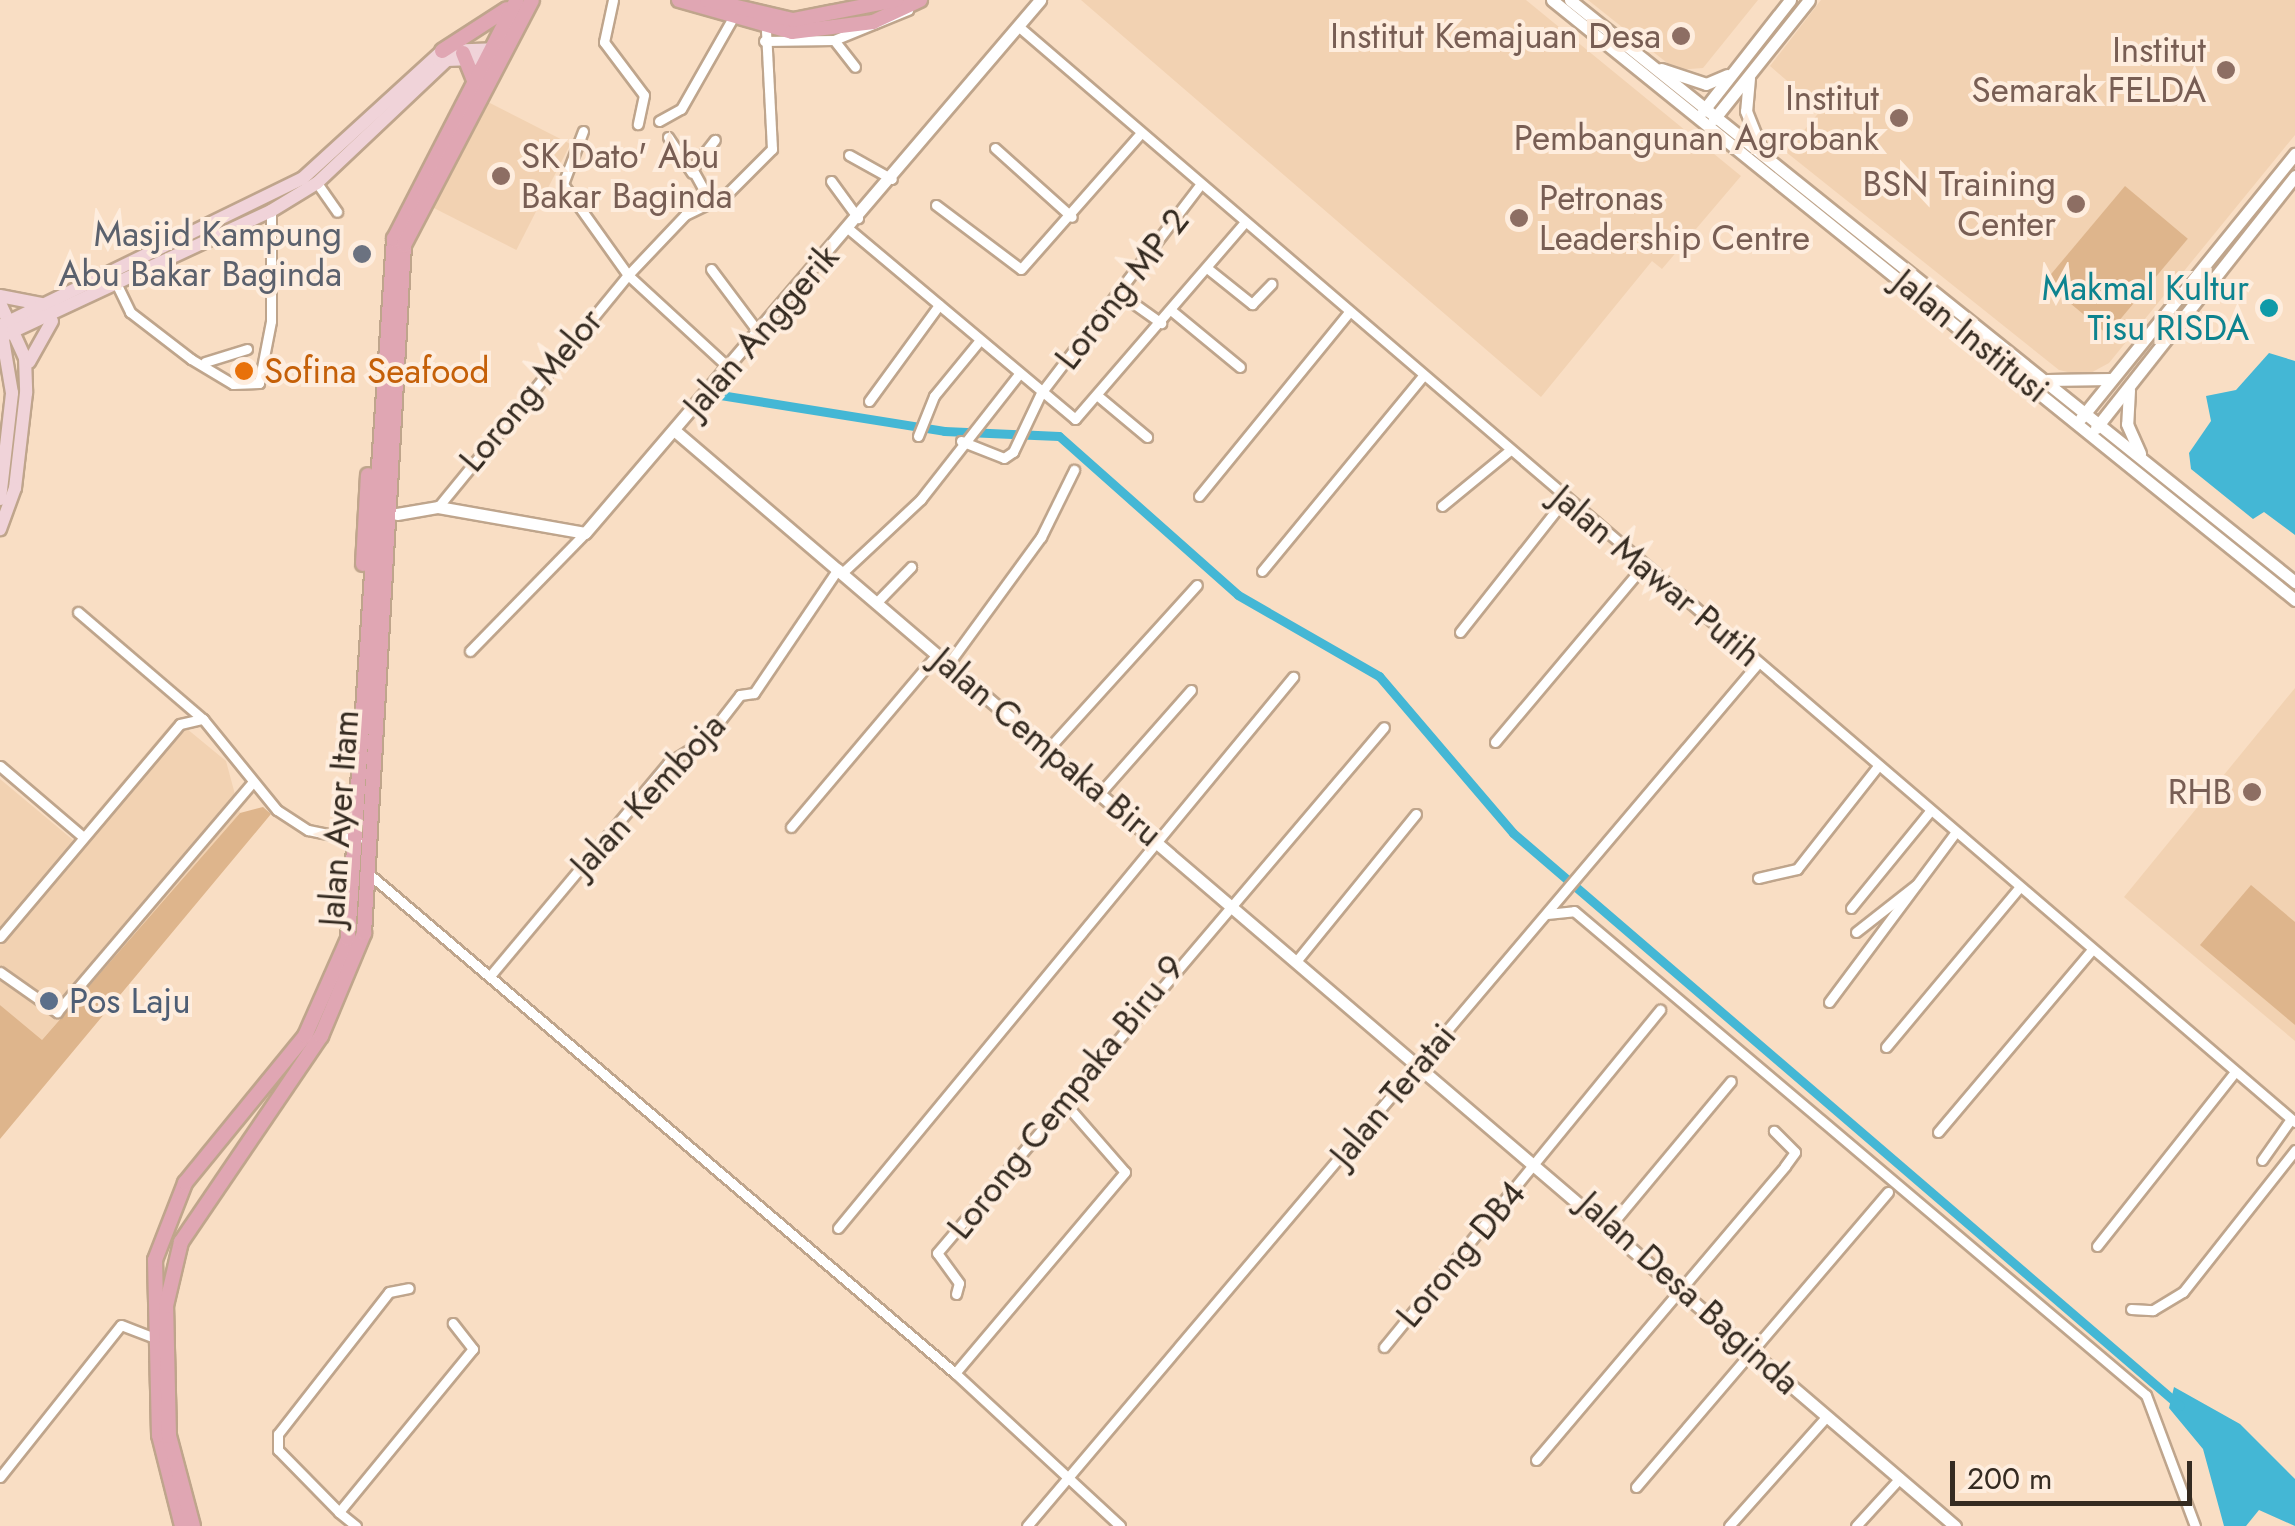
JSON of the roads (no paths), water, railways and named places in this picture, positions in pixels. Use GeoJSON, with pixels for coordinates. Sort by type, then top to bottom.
{"type":"FeatureCollection","features":[{"type":"Feature","properties":{"kind":"main road"},"geometry":{"type":"LineString","coordinates":[[463,53],[481,79],[532,0]]}},
{"type":"Feature","properties":{"kind":"main road"},"geometry":{"type":"LineString","coordinates":[[679,0],[765,36],[839,31],[919,1]]}},
{"type":"Feature","properties":{"kind":"main road"},"geometry":{"type":"LineString","coordinates":[[707,0],[793,20],[896,0]]}},
{"type":"Feature","properties":{"kind":"main road"},"geometry":{"type":"LineString","coordinates":[[496,52],[516,1]]}},
{"type":"Feature","properties":{"kind":"main road"},"geometry":{"type":"LineString","coordinates":[[0,529],[15,488],[36,339],[66,304],[302,179],[442,51],[516,1]]}},
{"type":"Feature","properties":{"kind":"main road"},"geometry":{"type":"LineString","coordinates":[[442,51],[496,52]]}},
{"type":"Feature","properties":{"kind":"main road"},"geometry":{"type":"LineString","coordinates":[[7,328],[118,287],[271,212],[316,182],[463,53],[496,52]]}},
{"type":"Feature","properties":{"kind":"main road","name":"Jalan Ayer Itam"},"geometry":{"type":"LineString","coordinates":[[362,874],[382,625],[398,316],[410,228],[481,79]]}},
{"type":"Feature","properties":{"kind":"main road","name":"Jalan Ayer Itam"},"geometry":{"type":"LineString","coordinates":[[193,1526],[179,1493],[165,1376],[181,1242],[204,1200],[321,1036],[364,933],[357,840],[368,644],[364,523],[382,384],[394,238],[481,79]]}},
{"type":"Feature","properties":{"kind":"main road"},"geometry":{"type":"LineString","coordinates":[[26,393],[0,299],[66,304]]}},
{"type":"Feature","properties":{"kind":"main road"},"geometry":{"type":"LineString","coordinates":[[382,625],[397,514],[398,316]]}},
{"type":"Feature","properties":{"kind":"main road"},"geometry":{"type":"LineString","coordinates":[[0,499],[12,393],[7,328]]}},
{"type":"Feature","properties":{"kind":"main road"},"geometry":{"type":"LineString","coordinates":[[182,1526],[165,1480],[152,1337],[164,1228],[185,1183],[316,1017],[348,939],[362,874]]}},
{"type":"Feature","properties":{"kind":"main road"},"geometry":{"type":"LineString","coordinates":[[185,1183],[186,1204],[204,1200]]}},
{"type":"Feature","properties":{"kind":"main road"},"geometry":{"type":"LineString","coordinates":[[164,1228],[180,1223],[181,1242]]}},
{"type":"Feature","properties":{"kind":"street"},"geometry":{"type":"LineString","coordinates":[[612,0],[604,42],[644,96],[638,124]]}},
{"type":"Feature","properties":{"kind":"street","name":"Jalan Anggerik"},"geometry":{"type":"LineString","coordinates":[[470,651],[585,533],[850,230],[1040,0]]}},
{"type":"Feature","properties":{"kind":"street","name":"Jalan Institusi"},"geometry":{"type":"LineString","coordinates":[[1552,0],[1701,113],[2096,429],[2295,600]]}},
{"type":"Feature","properties":{"kind":"street","name":"Jalan Institusi"},"geometry":{"type":"LineString","coordinates":[[1570,0],[1652,66],[1701,113]]}},
{"type":"Feature","properties":{"kind":"street"},"geometry":{"type":"LineString","coordinates":[[1701,113],[1790,0]]}},
{"type":"Feature","properties":{"kind":"street"},"geometry":{"type":"LineString","coordinates":[[1712,122],[1810,0]]}},
{"type":"Feature","properties":{"kind":"street"},"geometry":{"type":"LineString","coordinates":[[765,36],[834,40],[894,22],[919,1]]}},
{"type":"Feature","properties":{"kind":"street"},"geometry":{"type":"LineString","coordinates":[[659,121],[681,109],[731,21]]}},
{"type":"Feature","properties":{"kind":"street","name":"Jalan Mawar Putih"},"geometry":{"type":"LineString","coordinates":[[1018,26],[2293,1121]]}},
{"type":"Feature","properties":{"kind":"street","name":"Lorong Melor"},"geometry":{"type":"LineString","coordinates":[[438,507],[628,276],[775,142],[765,36]]}},
{"type":"Feature","properties":{"kind":"street"},"geometry":{"type":"LineString","coordinates":[[834,40],[855,67]]}},
{"type":"Feature","properties":{"kind":"street"},"geometry":{"type":"LineString","coordinates":[[1652,66],[1712,84],[1736,68]]}},
{"type":"Feature","properties":{"kind":"street"},"geometry":{"type":"LineString","coordinates":[[1750,74],[1746,111],[1765,156]]}},
{"type":"Feature","properties":{"kind":"street","name":"Jalan Institusi"},"geometry":{"type":"LineString","coordinates":[[1712,122],[1765,156],[2042,379],[2082,418]]}},
{"type":"Feature","properties":{"kind":"street"},"geometry":{"type":"LineString","coordinates":[[582,131],[560,179],[628,276],[729,368]]}},
{"type":"Feature","properties":{"kind":"street"},"geometry":{"type":"LineString","coordinates":[[936,205],[1021,269],[1072,217],[1141,132]]}},
{"type":"Feature","properties":{"kind":"street"},"geometry":{"type":"LineString","coordinates":[[668,137],[710,201]]}},
{"type":"Feature","properties":{"kind":"street"},"geometry":{"type":"LineString","coordinates":[[693,176],[714,140]]}},
{"type":"Feature","properties":{"kind":"street"},"geometry":{"type":"LineString","coordinates":[[995,148],[1072,217]]}},
{"type":"Feature","properties":{"kind":"street"},"geometry":{"type":"LineString","coordinates":[[2082,418],[2295,154]]}},
{"type":"Feature","properties":{"kind":"street"},"geometry":{"type":"LineString","coordinates":[[849,155],[892,179]]}},
{"type":"Feature","properties":{"kind":"street"},"geometry":{"type":"LineString","coordinates":[[2096,429],[2295,176]]}},
{"type":"Feature","properties":{"kind":"street"},"geometry":{"type":"LineString","coordinates":[[316,182],[337,212]]}},
{"type":"Feature","properties":{"kind":"street"},"geometry":{"type":"LineString","coordinates":[[831,182],[858,218]]}},
{"type":"Feature","properties":{"kind":"street","name":"Lorong MP 2"},"geometry":{"type":"LineString","coordinates":[[968,433],[1004,458],[1027,432],[1041,393],[1201,184]]}},
{"type":"Feature","properties":{"kind":"street"},"geometry":{"type":"LineString","coordinates":[[118,287],[137,318],[233,384],[266,376],[271,212]]}},
{"type":"Feature","properties":{"kind":"street"},"geometry":{"type":"LineString","coordinates":[[850,230],[1071,418],[1098,396],[1245,222]]}},
{"type":"Feature","properties":{"kind":"street"},"geometry":{"type":"LineString","coordinates":[[1207,268],[1252,304],[1271,284]]}},
{"type":"Feature","properties":{"kind":"street"},"geometry":{"type":"LineString","coordinates":[[711,269],[759,333]]}},
{"type":"Feature","properties":{"kind":"street"},"geometry":{"type":"LineString","coordinates":[[1120,294],[1161,323]]}},
{"type":"Feature","properties":{"kind":"street"},"geometry":{"type":"LineString","coordinates":[[869,401],[938,305]]}},
{"type":"Feature","properties":{"kind":"street"},"geometry":{"type":"LineString","coordinates":[[1172,311],[1240,367]]}},
{"type":"Feature","properties":{"kind":"street"},"geometry":{"type":"LineString","coordinates":[[1199,496],[1348,312]]}},
{"type":"Feature","properties":{"kind":"street"},"geometry":{"type":"LineString","coordinates":[[919,431],[980,340]]}},
{"type":"Feature","properties":{"kind":"street"},"geometry":{"type":"LineString","coordinates":[[206,362],[247,349]]}},
{"type":"Feature","properties":{"kind":"street","name":"Jalan Kemboja"},"geometry":{"type":"LineString","coordinates":[[490,976],[668,763],[705,740],[740,695],[754,693],[840,571],[921,499],[968,433],[1019,374]]}},
{"type":"Feature","properties":{"kind":"street"},"geometry":{"type":"LineString","coordinates":[[1262,571],[1423,376]]}},
{"type":"Feature","properties":{"kind":"street"},"geometry":{"type":"LineString","coordinates":[[2042,379],[2083,386],[2114,378]]}},
{"type":"Feature","properties":{"kind":"street"},"geometry":{"type":"LineString","coordinates":[[2130,386],[2127,424],[2146,462]]}},
{"type":"Feature","properties":{"kind":"street"},"geometry":{"type":"LineString","coordinates":[[1098,396],[1148,437]]}},
{"type":"Feature","properties":{"kind":"street","name":"Jalan Institusi"},"geometry":{"type":"LineString","coordinates":[[2096,429],[2146,462],[2295,582]]}},
{"type":"Feature","properties":{"kind":"street","name":"Jalan Cempaka Biru"},"geometry":{"type":"LineString","coordinates":[[674,430],[1421,1062]]}},
{"type":"Feature","properties":{"kind":"street"},"geometry":{"type":"LineString","coordinates":[[1442,506],[1509,451]]}},
{"type":"Feature","properties":{"kind":"street"},"geometry":{"type":"LineString","coordinates":[[949,664],[1040,536],[1074,470]]}},
{"type":"Feature","properties":{"kind":"street"},"geometry":{"type":"LineString","coordinates":[[1460,632],[1565,499]]}},
{"type":"Feature","properties":{"kind":"street"},"geometry":{"type":"LineString","coordinates":[[397,514],[438,507],[585,533]]}},
{"type":"Feature","properties":{"kind":"street"},"geometry":{"type":"LineString","coordinates":[[1495,742],[1643,566]]}},
{"type":"Feature","properties":{"kind":"street"},"geometry":{"type":"LineString","coordinates":[[877,602],[912,567]]}},
{"type":"Feature","properties":{"kind":"street"},"geometry":{"type":"LineString","coordinates":[[1049,748],[1197,585]]}},
{"type":"Feature","properties":{"kind":"street"},"geometry":{"type":"LineString","coordinates":[[78,612],[203,718],[251,784],[291,820],[357,840]]}},
{"type":"Feature","properties":{"kind":"street"},"geometry":{"type":"LineString","coordinates":[[791,827],[937,654]]}},
{"type":"Feature","properties":{"kind":"street","name":"Jalan Teratai"},"geometry":{"type":"LineString","coordinates":[[1027,1526],[1758,663]]}},
{"type":"Feature","properties":{"kind":"street"},"geometry":{"type":"LineString","coordinates":[[838,1228],[942,1098],[960,1090],[984,1042],[1293,677]]}},
{"type":"Feature","properties":{"kind":"street"},"geometry":{"type":"LineString","coordinates":[[1101,792],[1192,690]]}},
{"type":"Feature","properties":{"kind":"street"},"geometry":{"type":"LineString","coordinates":[[180,698],[180,724]]}},
{"type":"Feature","properties":{"kind":"street"},"geometry":{"type":"LineString","coordinates":[[0,937],[180,724],[203,718]]}},
{"type":"Feature","properties":{"kind":"street","name":"Lorong Cempaka Biru 9"},"geometry":{"type":"LineString","coordinates":[[956,1294],[960,1283],[937,1253],[1230,902],[1384,726]]}},
{"type":"Feature","properties":{"kind":"street"},"geometry":{"type":"LineString","coordinates":[[0,766],[83,837]]}},
{"type":"Feature","properties":{"kind":"street"},"geometry":{"type":"LineString","coordinates":[[1758,878],[1797,869],[1878,766]]}},
{"type":"Feature","properties":{"kind":"street"},"geometry":{"type":"LineString","coordinates":[[0,972],[57,1012],[251,784]]}},
{"type":"Feature","properties":{"kind":"street"},"geometry":{"type":"LineString","coordinates":[[1851,908],[1930,812]]}},
{"type":"Feature","properties":{"kind":"street"},"geometry":{"type":"LineString","coordinates":[[1298,959],[1416,814]]}},
{"type":"Feature","properties":{"kind":"street"},"geometry":{"type":"LineString","coordinates":[[1829,1002],[1955,833]]}},
{"type":"Feature","properties":{"kind":"street"},"geometry":{"type":"LineString","coordinates":[[362,874],[678,1134],[955,1373],[1120,1526]]}},
{"type":"Feature","properties":{"kind":"street"},"geometry":{"type":"LineString","coordinates":[[1856,932],[1894,894],[1919,884]]}},
{"type":"Feature","properties":{"kind":"street"},"geometry":{"type":"LineString","coordinates":[[1886,1047],[2019,888]]}},
{"type":"Feature","properties":{"kind":"street"},"geometry":{"type":"LineString","coordinates":[[1544,915],[1574,911],[2146,1394],[2195,1526]]}},
{"type":"Feature","properties":{"kind":"street"},"geometry":{"type":"LineString","coordinates":[[1938,1132],[2092,950]]}},
{"type":"Feature","properties":{"kind":"street","name":"Lorong DB4"},"geometry":{"type":"LineString","coordinates":[[1384,1348],[1660,1010]]}},
{"type":"Feature","properties":{"kind":"street","name":"Jalan Desa Baginda"},"geometry":{"type":"LineString","coordinates":[[1421,1062],[1956,1526]]}},
{"type":"Feature","properties":{"kind":"street"},"geometry":{"type":"LineString","coordinates":[[2097,1246],[2235,1072]]}},
{"type":"Feature","properties":{"kind":"street"},"geometry":{"type":"LineString","coordinates":[[1612,1225],[1731,1081]]}},
{"type":"Feature","properties":{"kind":"street"},"geometry":{"type":"LineString","coordinates":[[955,1373],[1125,1172],[1063,1101]]}},
{"type":"Feature","properties":{"kind":"street"},"geometry":{"type":"LineString","coordinates":[[2262,1160],[2293,1121]]}},
{"type":"Feature","properties":{"kind":"street"},"geometry":{"type":"LineString","coordinates":[[1536,1460],[1684,1290],[1795,1152],[1774,1131]]}},
{"type":"Feature","properties":{"kind":"street"},"geometry":{"type":"LineString","coordinates":[[2131,1309],[2154,1310],[2183,1292],[2295,1150]]}},
{"type":"Feature","properties":{"kind":"street"},"geometry":{"type":"LineString","coordinates":[[1636,1487],[1888,1192]]}},
{"type":"Feature","properties":{"kind":"street"},"geometry":{"type":"LineString","coordinates":[[356,1526],[278,1450],[278,1434],[388,1292],[408,1288]]}},
{"type":"Feature","properties":{"kind":"street"},"geometry":{"type":"LineString","coordinates":[[339,1512],[473,1349],[453,1322]]}},
{"type":"Feature","properties":{"kind":"street"},"geometry":{"type":"LineString","coordinates":[[0,1477],[121,1325],[152,1337]]}},
{"type":"Feature","properties":{"kind":"street"},"geometry":{"type":"LineString","coordinates":[[1729,1526],[1827,1416]]}},
{"type":"Feature","properties":{"kind":"street"},"geometry":{"type":"LineString","coordinates":[[1856,1526],[1900,1478]]}},
{"type":"Feature","properties":{"kind":"water"},"geometry":{"type":"Polygon","coordinates":[[[2269,353],[2295,361],[2295,535],[2264,512],[2253,519],[2191,469],[2189,453],[2211,421],[2206,396],[2236,390],[2269,353]]]}},
{"type":"Feature","properties":{"kind":"water"},"geometry":{"type":"Polygon","coordinates":[[[2174,1387],[2240,1424],[2295,1479],[2295,1526],[2259,1510],[2246,1526],[2224,1526],[2203,1449],[2169,1408],[2174,1387]]]}},
{"type":"Feature","properties":{"kind":"waterway"},"geometry":{"type":"LineString","coordinates":[[714,394],[944,431],[1059,436],[1238,595],[1379,676],[1513,833],[2180,1406]]}},
{"type":"Feature","properties":{"kind":"place","name":"Institut Kemajuan Desa"},"geometry":{"type":"Point","coordinates":[1681,36]}},
{"type":"Feature","properties":{"kind":"place","name":"Institut Semarak FELDA"},"geometry":{"type":"Point","coordinates":[2226,70]}},
{"type":"Feature","properties":{"kind":"place","name":"Institut Pembangunan Agrobank"},"geometry":{"type":"Point","coordinates":[1899,118]}},
{"type":"Feature","properties":{"kind":"place","name":"SK Dato' Abu Bakar Baginda"},"geometry":{"type":"Point","coordinates":[501,176]}},
{"type":"Feature","properties":{"kind":"place","name":"BSN Training Center"},"geometry":{"type":"Point","coordinates":[2076,204]}},
{"type":"Feature","properties":{"kind":"place","name":"Petronas Leadership Centre"},"geometry":{"type":"Point","coordinates":[1519,218]}},
{"type":"Feature","properties":{"kind":"place","name":"Masjid Kampung Abu Bakar Baginda"},"geometry":{"type":"Point","coordinates":[362,254]}},
{"type":"Feature","properties":{"kind":"place","name":"Makmal Kultur Tisu RISDA"},"geometry":{"type":"Point","coordinates":[2269,308]}},
{"type":"Feature","properties":{"kind":"place","name":"Sofina Seafood"},"geometry":{"type":"Point","coordinates":[244,371]}},
{"type":"Feature","properties":{"kind":"place","name":"RHB"},"geometry":{"type":"Point","coordinates":[2252,792]}},
{"type":"Feature","properties":{"kind":"place","name":"Pos Laju"},"geometry":{"type":"Point","coordinates":[49,1001]}}]}
